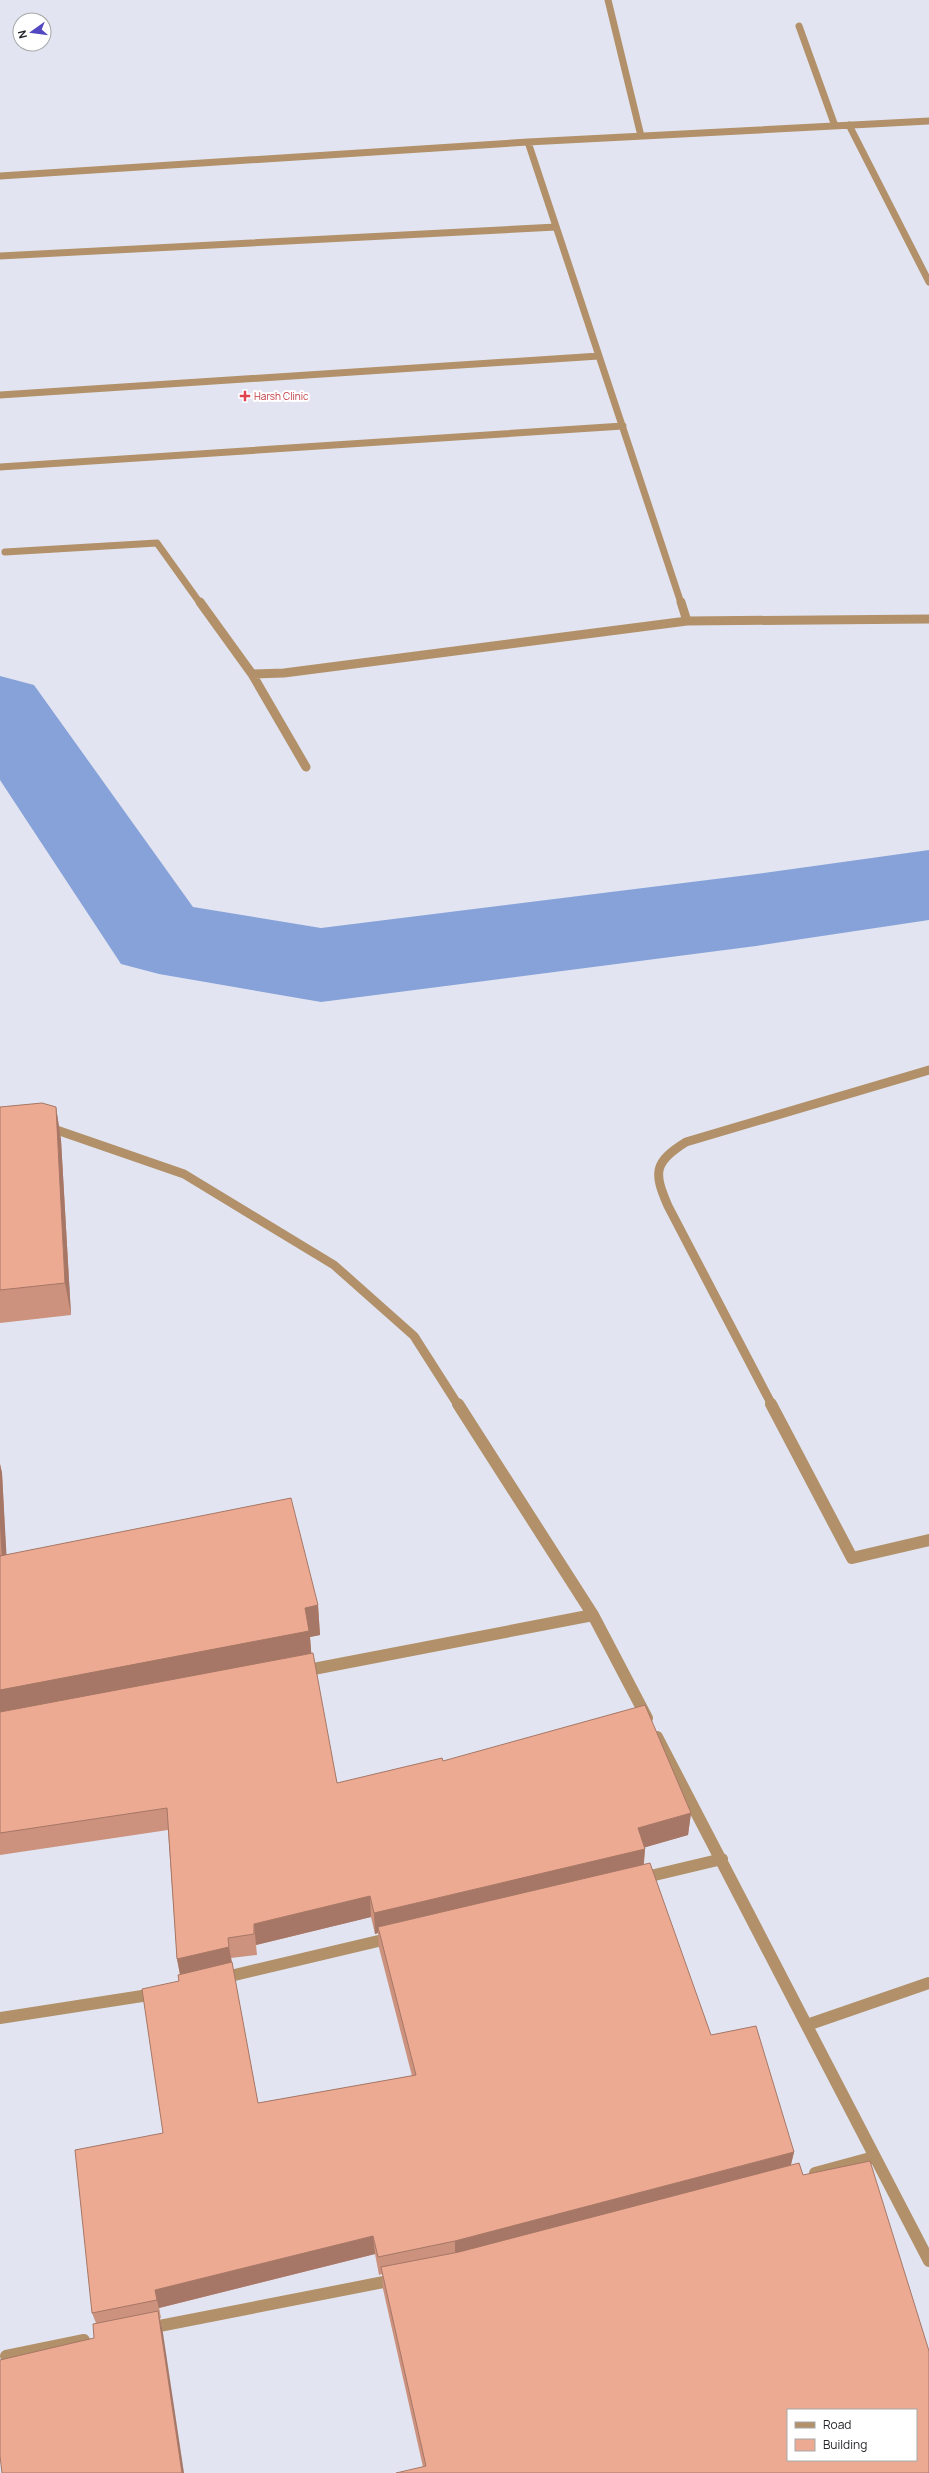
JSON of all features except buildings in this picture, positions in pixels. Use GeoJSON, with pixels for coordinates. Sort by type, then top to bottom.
{"type":"FeatureCollection","features":[{"type":"Feature","properties":{"kind":"street"},"geometry":{"type":"LineString","coordinates":[[608,0],[641,136]]}},
{"type":"Feature","properties":{"kind":"street"},"geometry":{"type":"LineString","coordinates":[[799,26],[835,126]]}},
{"type":"Feature","properties":{"kind":"street"},"geometry":{"type":"LineString","coordinates":[[0,176],[528,142],[929,121]]}},
{"type":"Feature","properties":{"kind":"street"},"geometry":{"type":"LineString","coordinates":[[849,125],[929,282]]}},
{"type":"Feature","properties":{"kind":"street"},"geometry":{"type":"LineString","coordinates":[[528,142],[688,621]]}},
{"type":"Feature","properties":{"kind":"street"},"geometry":{"type":"LineString","coordinates":[[0,256],[556,227]]}},
{"type":"Feature","properties":{"kind":"street"},"geometry":{"type":"LineString","coordinates":[[0,395],[599,356]]}},
{"type":"Feature","properties":{"kind":"street"},"geometry":{"type":"LineString","coordinates":[[0,467],[623,426]]}},
{"type":"Feature","properties":{"kind":"street"},"geometry":{"type":"LineString","coordinates":[[5,552],[157,543],[252,674],[306,767]]}},
{"type":"Feature","properties":{"kind":"street"},"geometry":{"type":"LineString","coordinates":[[252,674],[284,673],[688,621],[929,619]]}},
{"type":"Feature","properties":{"kind":"street"},"geometry":{"type":"LineString","coordinates":[[929,1070],[686,1142],[667,1154],[659,1166],[660,1188],[671,1213],[852,1558],[929,1540]]}},
{"type":"Feature","properties":{"kind":"street"},"geometry":{"type":"LineString","coordinates":[[34,1123],[184,1174],[334,1265],[414,1336],[593,1615],[722,1859],[874,2157],[929,2261]]}},
{"type":"Feature","properties":{"kind":"street"},"geometry":{"type":"LineString","coordinates":[[289,1673],[593,1615]]}},
{"type":"Feature","properties":{"kind":"street"},"geometry":{"type":"LineString","coordinates":[[629,1881],[722,1859]]}},
{"type":"Feature","properties":{"kind":"street"},"geometry":{"type":"LineString","coordinates":[[212,1980],[405,1934]]}},
{"type":"Feature","properties":{"kind":"street"},"geometry":{"type":"LineString","coordinates":[[807,2025],[929,1983]]}},
{"type":"Feature","properties":{"kind":"street"},"geometry":{"type":"LineString","coordinates":[[0,2018],[142,1997],[166,1991]]}},
{"type":"Feature","properties":{"kind":"street"},"geometry":{"type":"LineString","coordinates":[[805,2176],[874,2157]]}},
{"type":"Feature","properties":{"kind":"street"},"geometry":{"type":"LineString","coordinates":[[138,2330],[411,2276]]}},
{"type":"Feature","properties":{"kind":"street"},"geometry":{"type":"LineString","coordinates":[[6,2356],[99,2338]]}},
{"type":"Feature","properties":{"kind":"waterway"},"geometry":{"type":"LineString","coordinates":[[0,706],[159,938],[321,965],[756,910],[929,885]]}},
{"type":"Feature","properties":{"kind":"place","name":"Harsh Clinic"},"geometry":{"type":"Point","coordinates":[245,396]}}]}
